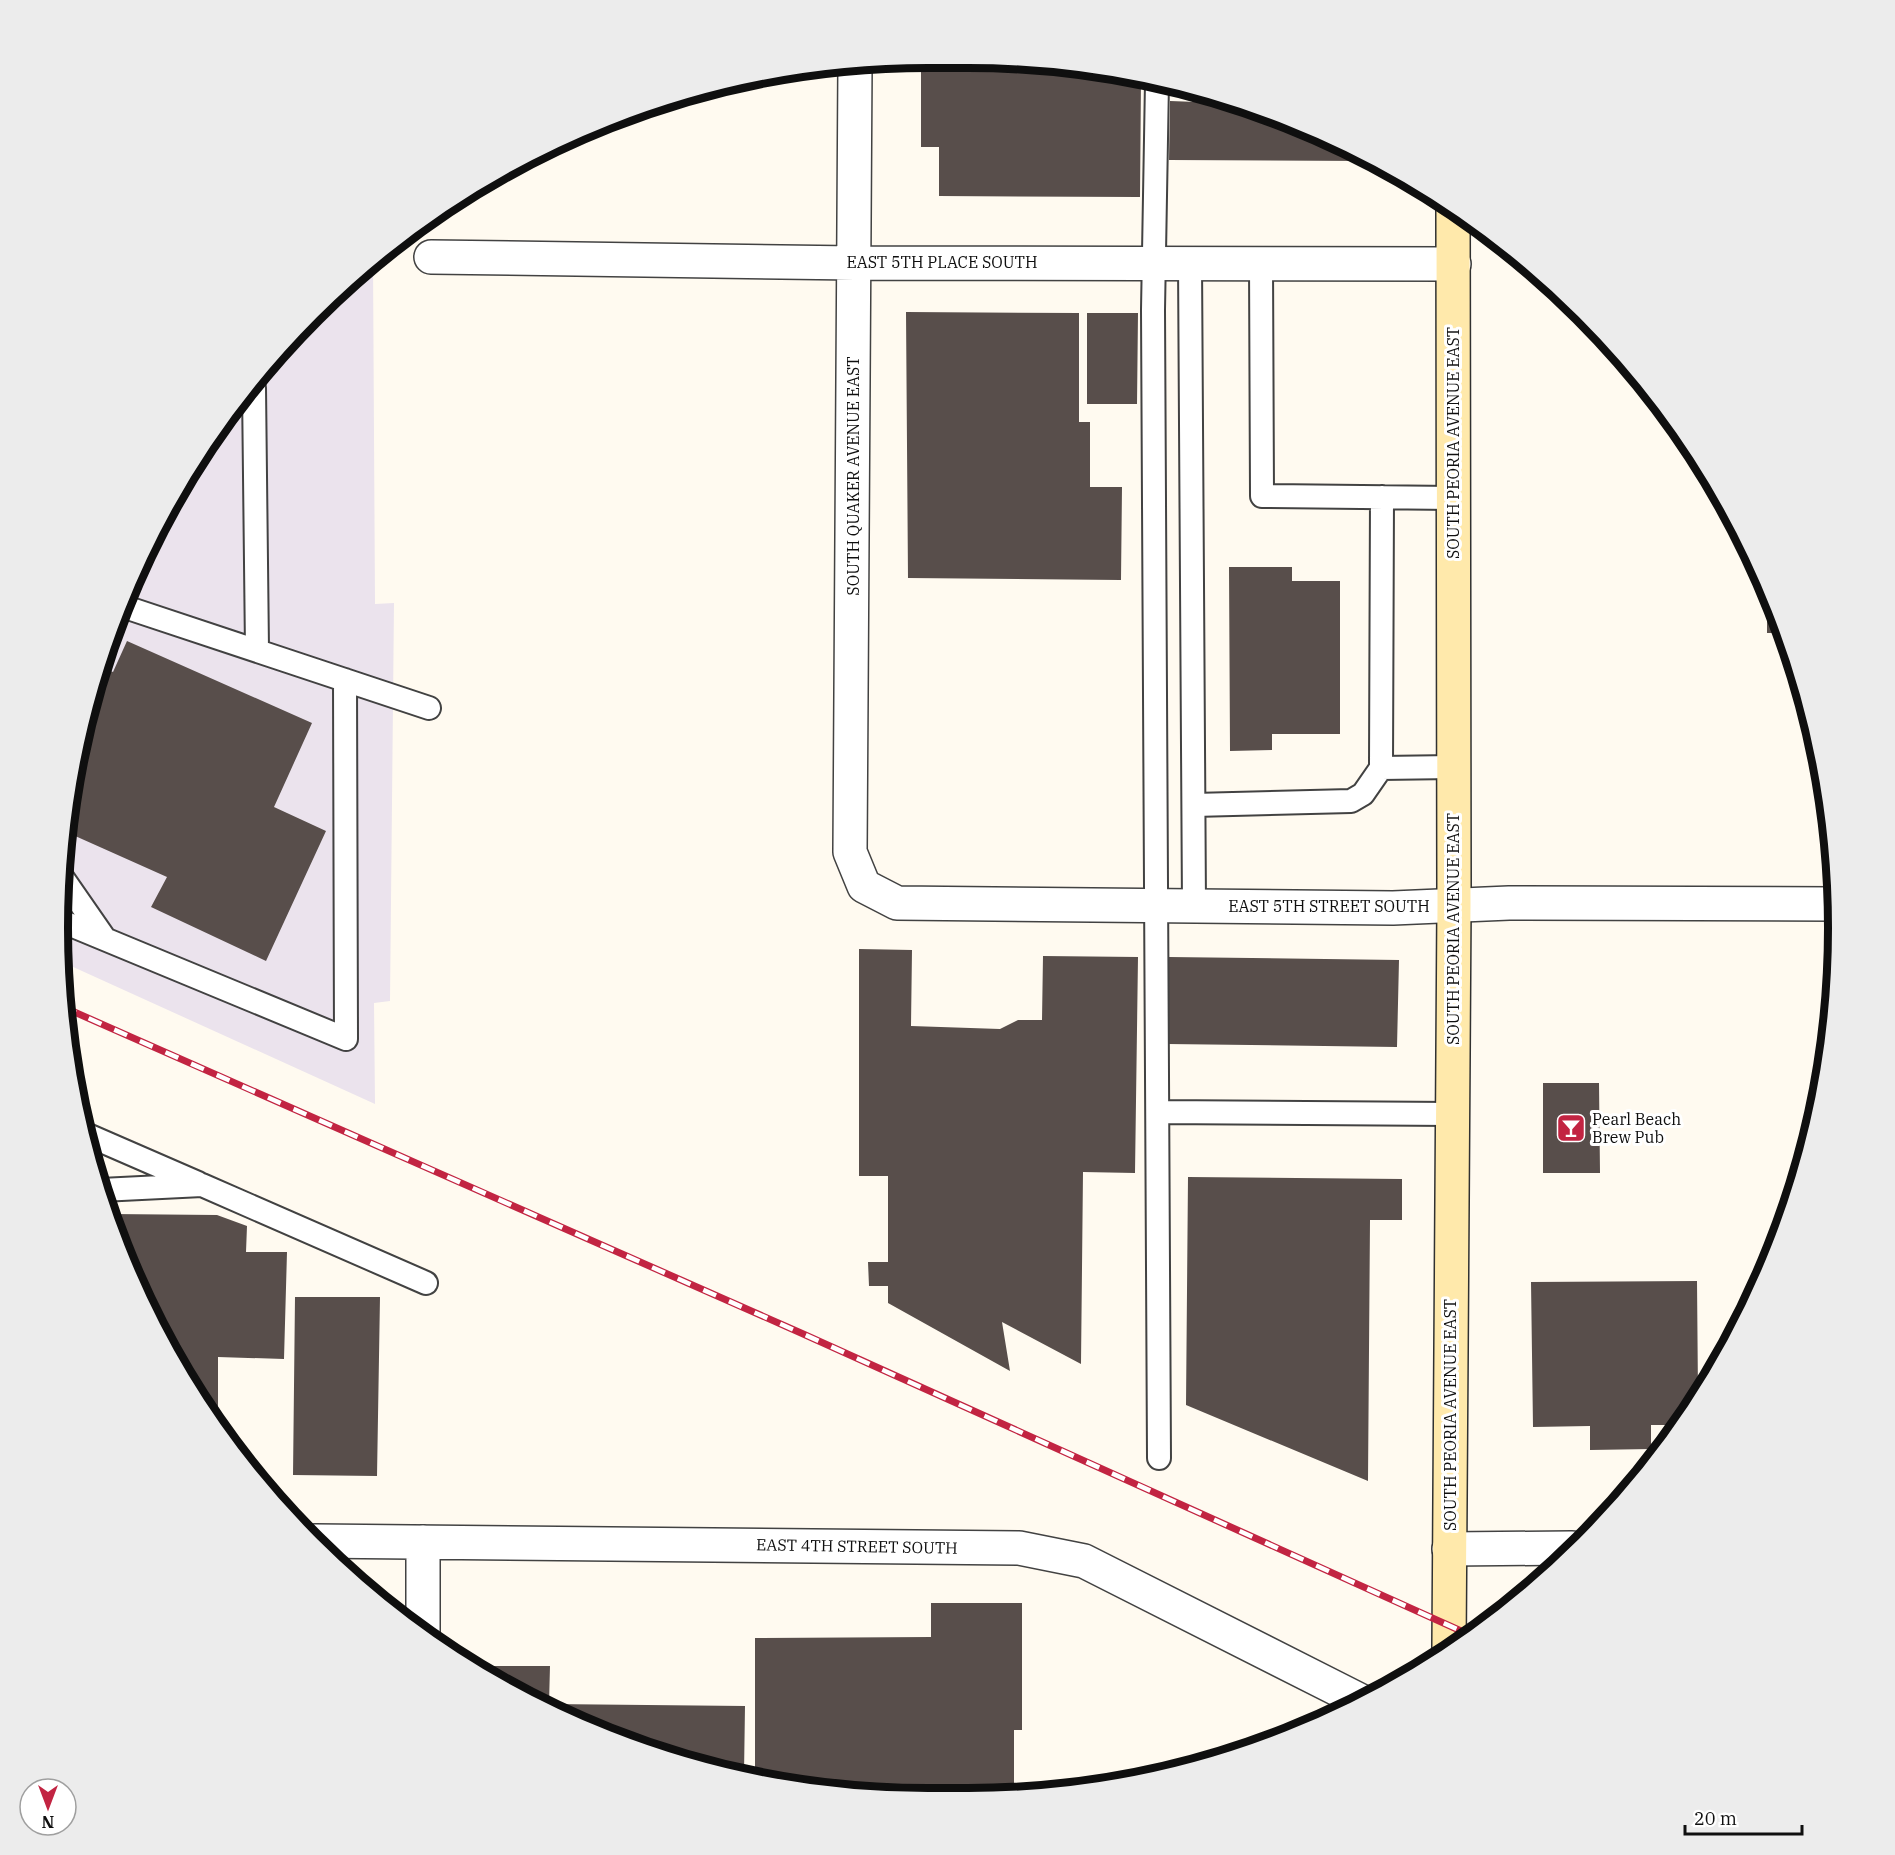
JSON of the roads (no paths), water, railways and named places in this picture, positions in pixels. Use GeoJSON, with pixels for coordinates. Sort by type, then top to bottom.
{"type":"FeatureCollection","features":[{"type":"Feature","properties":{"kind":"main road","name":"SOUTH PEORIA AVENUE EAST"},"geometry":{"type":"LineString","coordinates":[[1449,1640],[1454,905],[1453,218]]}},
{"type":"Feature","properties":{"kind":"street","name":"SOUTH QUAKER AVENUE EAST"},"geometry":{"type":"LineString","coordinates":[[855,71],[850,852],[864,886]]}},
{"type":"Feature","properties":{"kind":"street","name":"EAST 5TH PLACE SOUTH"},"geometry":{"type":"LineString","coordinates":[[431,257],[855,263],[1454,264]]}},
{"type":"Feature","properties":{"kind":"street","name":"EAST 5TH STREET SOUTH"},"geometry":{"type":"LineString","coordinates":[[864,886],[897,903],[1393,908],[1454,905],[1827,904]]}},
{"type":"Feature","properties":{"kind":"street","name":"EAST 4TH STREET SOUTH"},"geometry":{"type":"LineString","coordinates":[[324,1541],[1019,1548],[1084,1561],[1352,1697]]}},
{"type":"Feature","properties":{"kind":"street"},"geometry":{"type":"LineString","coordinates":[[423,1542],[423,1624]]}},
{"type":"Feature","properties":{"kind":"street"},"geometry":{"type":"LineString","coordinates":[[1449,1549],[1563,1548]]}},
{"type":"Feature","properties":{"kind":"lane"},"geometry":{"type":"LineString","coordinates":[[1157,89],[1154,263],[1159,1458]]}},
{"type":"Feature","properties":{"kind":"lane"},"geometry":{"type":"LineString","coordinates":[[1190,262],[1194,906]]}},
{"type":"Feature","properties":{"kind":"lane"},"geometry":{"type":"LineString","coordinates":[[1261,263],[1262,496],[1453,498]]}},
{"type":"Feature","properties":{"kind":"lane"},"geometry":{"type":"LineString","coordinates":[[254,393],[257,650]]}},
{"type":"Feature","properties":{"kind":"lane"},"geometry":{"type":"LineString","coordinates":[[1194,806],[1351,801],[1363,794],[1381,768],[1382,497]]}},
{"type":"Feature","properties":{"kind":"lane"},"geometry":{"type":"LineString","coordinates":[[129,608],[429,708]]}},
{"type":"Feature","properties":{"kind":"lane"},"geometry":{"type":"LineString","coordinates":[[68,924],[346,1039],[345,680]]}},
{"type":"Feature","properties":{"kind":"lane"},"geometry":{"type":"LineString","coordinates":[[1381,768],[1454,767]]}},
{"type":"Feature","properties":{"kind":"lane"},"geometry":{"type":"LineString","coordinates":[[69,887],[105,939]]}},
{"type":"Feature","properties":{"kind":"lane"},"geometry":{"type":"LineString","coordinates":[[1158,1112],[1452,1114]]}},
{"type":"Feature","properties":{"kind":"lane"},"geometry":{"type":"LineString","coordinates":[[94,1138],[426,1282]]}},
{"type":"Feature","properties":{"kind":"lane"},"geometry":{"type":"LineString","coordinates":[[109,1190],[202,1185]]}},
{"type":"Feature","properties":{"kind":"railway"},"geometry":{"type":"LineString","coordinates":[[72,1011],[801,1333],[1462,1631]]}},
{"type":"Feature","properties":{"kind":"place","name":"Pearl Beach Brew Pub"},"geometry":{"type":"Point","coordinates":[1571,1128]}}]}
